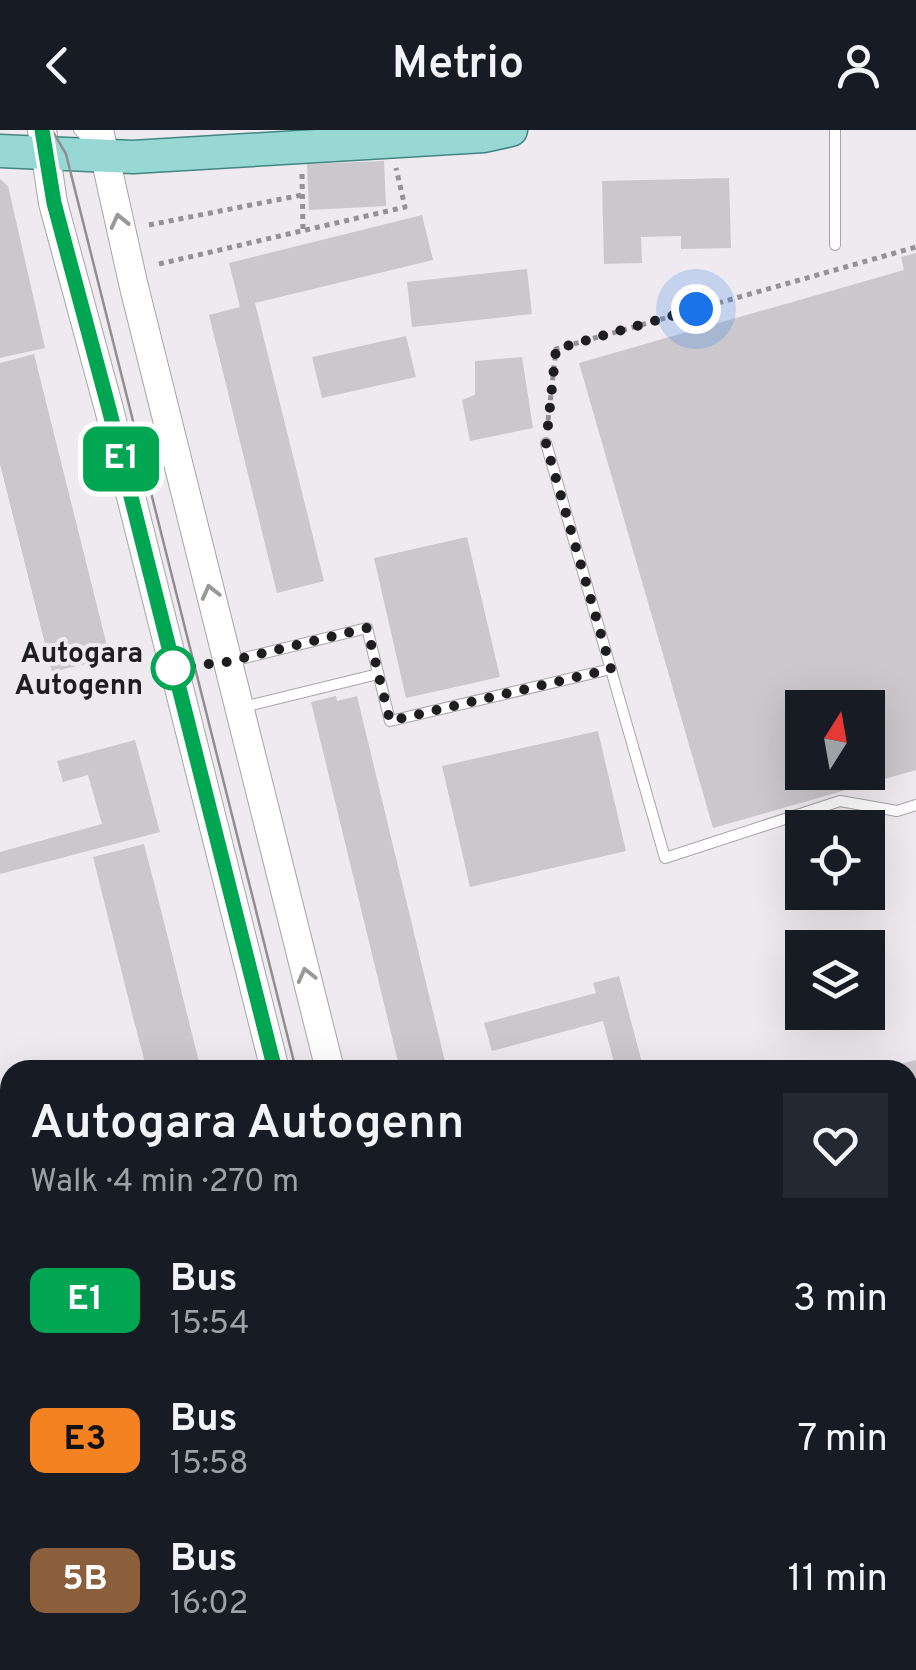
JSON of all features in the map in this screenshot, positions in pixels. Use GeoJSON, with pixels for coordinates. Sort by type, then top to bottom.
{"type":"FeatureCollection","features":[{"type":"Feature","properties":{"kind":"main road"},"geometry":{"type":"LineString","coordinates":[[0,151],[42,142],[102,143],[133,157],[449,134],[484,136],[510,130]]}},
{"type":"Feature","properties":{"kind":"main road"},"geometry":{"type":"LineString","coordinates":[[42,142],[272,1060]]}},
{"type":"Feature","properties":{"kind":"main road"},"geometry":{"type":"LineString","coordinates":[[102,143],[327,1060]]}},
{"type":"Feature","properties":{"kind":"lane"},"geometry":{"type":"LineString","coordinates":[[79,130],[102,143]]}},
{"type":"Feature","properties":{"kind":"lane"},"geometry":{"type":"LineString","coordinates":[[835,130],[835,244]]}},
{"type":"Feature","properties":{"kind":"lane"},"geometry":{"type":"LineString","coordinates":[[546,444],[666,858],[840,801],[897,811],[916,806]]}},
{"type":"Feature","properties":{"kind":"lane"},"geometry":{"type":"LineString","coordinates":[[227,662],[367,628],[390,721],[611,669]]}},
{"type":"Feature","properties":{"kind":"lane"},"geometry":{"type":"LineString","coordinates":[[239,708],[378,674]]}},
{"type":"Feature","properties":{"kind":"path"},"geometry":{"type":"LineString","coordinates":[[159,264],[405,207],[393,157]]}},
{"type":"Feature","properties":{"kind":"path"},"geometry":{"type":"LineString","coordinates":[[302,161],[303,230]]}},
{"type":"Feature","properties":{"kind":"path"},"geometry":{"type":"LineString","coordinates":[[148,225],[302,195]]}},
{"type":"Feature","properties":{"kind":"path"},"geometry":{"type":"LineString","coordinates":[[546,444],[556,349],[916,248]]}},
{"type":"Feature","properties":{"kind":"building"},"geometry":{"type":"Polygon","coordinates":[[[384,161],[386,206],[309,210],[307,164],[384,161]]]}},
{"type":"Feature","properties":{"kind":"building"},"geometry":{"type":"Polygon","coordinates":[[[729,178],[731,248],[681,249],[681,236],[641,237],[642,263],[604,264],[602,181],[729,178]]]}},
{"type":"Feature","properties":{"kind":"building"},"geometry":{"type":"Polygon","coordinates":[[[0,179],[8,186],[45,348],[0,358],[0,179]]]}},
{"type":"Feature","properties":{"kind":"building"},"geometry":{"type":"Polygon","coordinates":[[[422,215],[433,260],[255,303],[324,581],[277,593],[209,315],[240,307],[229,263],[422,215]]]}},
{"type":"Feature","properties":{"kind":"building"},"geometry":{"type":"Polygon","coordinates":[[[916,253],[916,770],[885,779],[885,690],[785,690],[785,790],[846,790],[713,828],[579,363],[904,270],[901,257],[916,253]]]}},
{"type":"Feature","properties":{"kind":"building"},"geometry":{"type":"Polygon","coordinates":[[[527,269],[532,314],[412,327],[407,282],[527,269]]]}},
{"type":"Feature","properties":{"kind":"building"},"geometry":{"type":"Polygon","coordinates":[[[406,336],[416,377],[322,398],[312,357],[406,336]]]}},
{"type":"Feature","properties":{"kind":"building"},"geometry":{"type":"Polygon","coordinates":[[[34,354],[110,658],[52,672],[0,464],[0,363],[34,354]]]}},
{"type":"Feature","properties":{"kind":"building"},"geometry":{"type":"Polygon","coordinates":[[[522,357],[533,428],[470,441],[462,400],[475,395],[475,361],[522,357]]]}},
{"type":"Feature","properties":{"kind":"building"},"geometry":{"type":"Polygon","coordinates":[[[467,537],[500,677],[406,698],[374,558],[467,537]]]}},
{"type":"Feature","properties":{"kind":"building"},"geometry":{"type":"Polygon","coordinates":[[[357,696],[445,1060],[398,1060],[311,702],[357,696]]]}},
{"type":"Feature","properties":{"kind":"building"},"geometry":{"type":"Polygon","coordinates":[[[598,731],[626,851],[470,887],[442,766],[598,731]]]}},
{"type":"Feature","properties":{"kind":"building"},"geometry":{"type":"Polygon","coordinates":[[[135,740],[160,832],[0,874],[0,852],[102,824],[88,775],[63,782],[57,761],[135,740]]]}},
{"type":"Feature","properties":{"kind":"building"},"geometry":{"type":"Polygon","coordinates":[[[144,844],[198,1060],[144,1060],[93,857],[144,844]]]}},
{"type":"Feature","properties":{"kind":"building"},"geometry":{"type":"Polygon","coordinates":[[[619,976],[641,1060],[613,1060],[603,1021],[492,1051],[484,1023],[596,993],[593,983],[619,976]]]}},
{"type":"Feature","properties":{"kind":"tram line"},"geometry":{"type":"LineString","coordinates":[[52,130],[66,154],[293,1060]]}},
{"type":"Feature","properties":{"kind":"bus line","name":"E1"},"geometry":{"type":"LineString","coordinates":[[42,130],[54,203],[272,1060]]}},
{"type":"Feature","properties":{"kind":"place","name":"Autogara Autogenn"},"geometry":{"type":"Point","coordinates":[173,668]}},
{"type":"Feature","properties":{"kind":"route"},"geometry":{"type":"LineString","coordinates":[[173,668],[227,662],[367,628],[390,721],[611,669],[546,444],[556,349],[696,309]]}}]}
